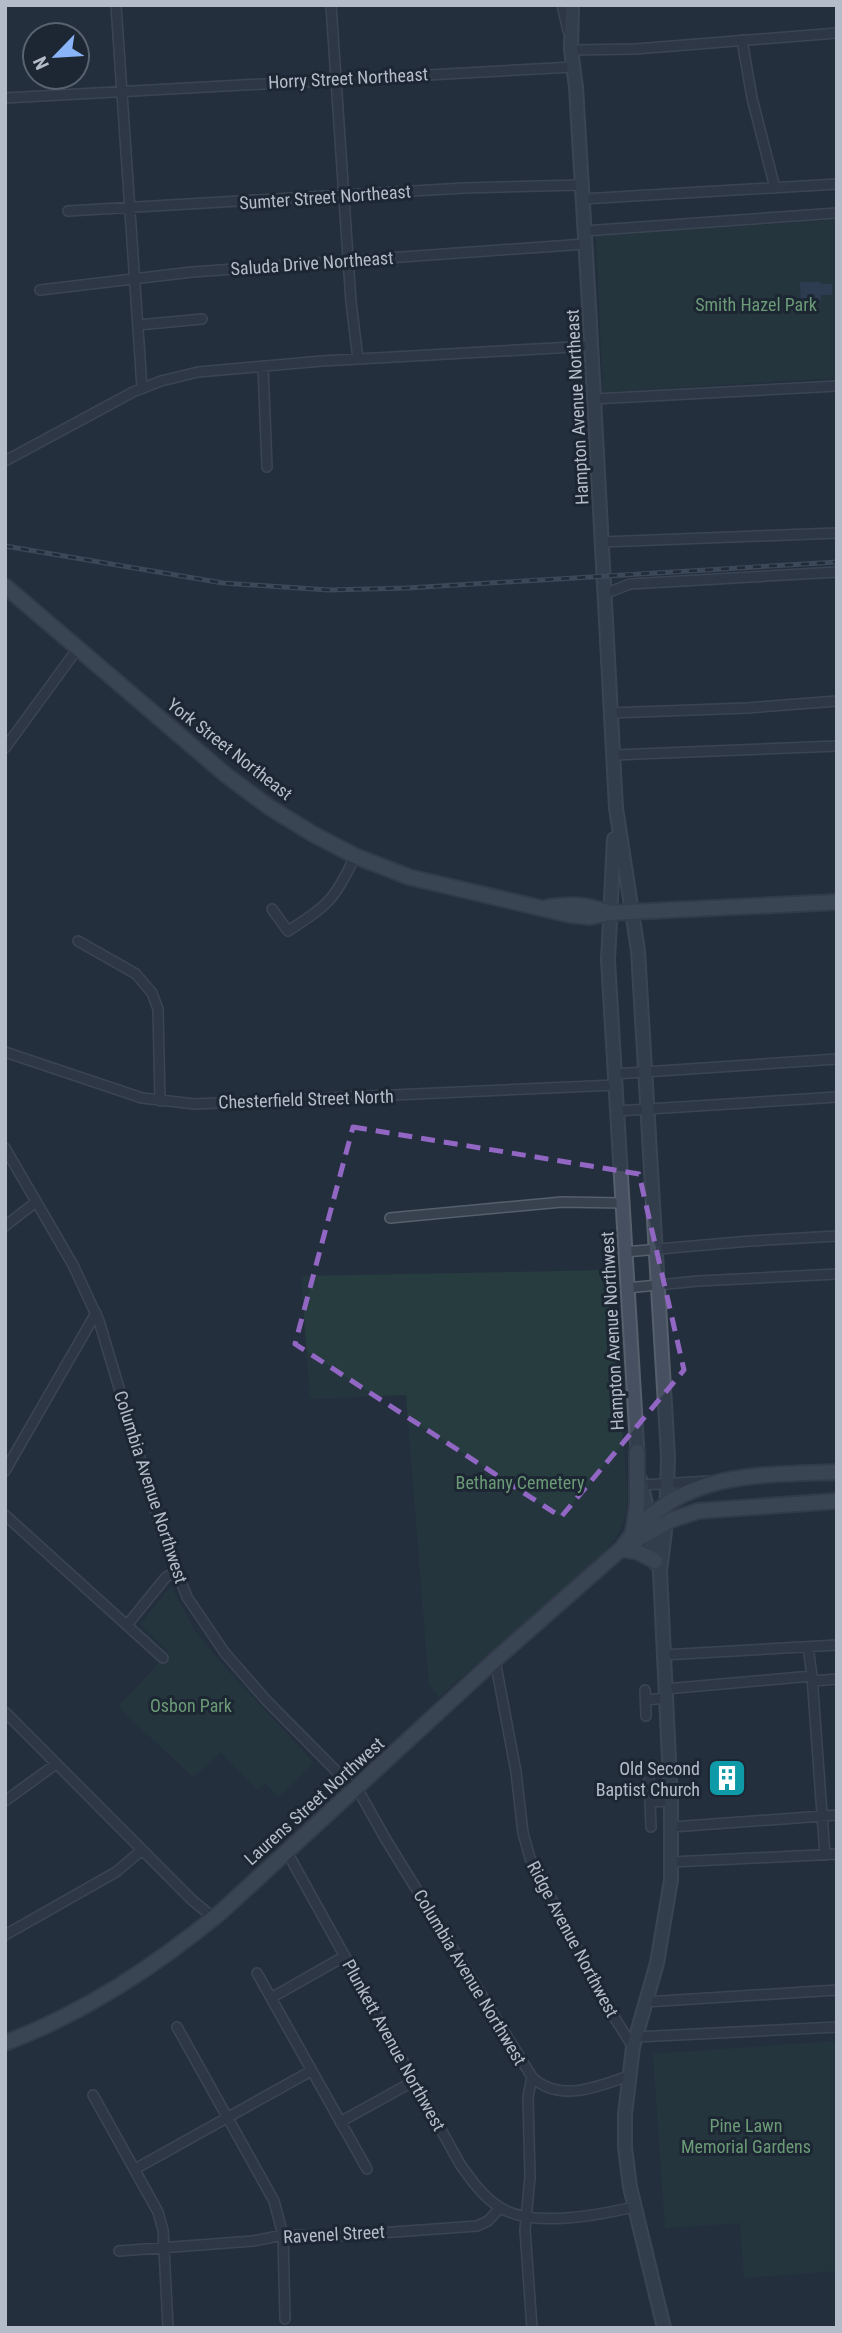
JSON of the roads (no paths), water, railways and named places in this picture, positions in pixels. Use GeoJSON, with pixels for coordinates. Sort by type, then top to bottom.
{"type":"FeatureCollection","features":[{"type":"Feature","properties":{"kind":"main road","name":"York Street Northeast"},"geometry":{"type":"LineString","coordinates":[[5,586],[247,791],[291,821],[355,856],[409,877],[544,908],[572,904],[592,906],[609,913],[837,902]]}},
{"type":"Feature","properties":{"kind":"main road"},"geometry":{"type":"LineString","coordinates":[[633,1533],[638,1506],[637,1452]]}},
{"type":"Feature","properties":{"kind":"main road","name":"Laurens Street Northwest"},"geometry":{"type":"LineString","coordinates":[[5,2043],[104,1996],[184,1943],[650,1523],[667,1502],[690,1491],[726,1481],[837,1472]]}},
{"type":"Feature","properties":{"kind":"main road"},"geometry":{"type":"LineString","coordinates":[[690,1491],[687,1501],[692,1513]]}},
{"type":"Feature","properties":{"kind":"main road","name":"Laurens Street Northwest"},"geometry":{"type":"LineString","coordinates":[[621,1549],[633,1533],[650,1523],[666,1522],[692,1513],[837,1501]]}},
{"type":"Feature","properties":{"kind":"main road"},"geometry":{"type":"LineString","coordinates":[[621,1549],[638,1552],[658,1567]]}},
{"type":"Feature","properties":{"kind":"street"},"geometry":{"type":"LineString","coordinates":[[116,5],[142,388]]}},
{"type":"Feature","properties":{"kind":"street"},"geometry":{"type":"LineString","coordinates":[[331,5],[358,359]]}},
{"type":"Feature","properties":{"kind":"street"},"geometry":{"type":"LineString","coordinates":[[562,5],[571,50],[635,49],[837,33]]}},
{"type":"Feature","properties":{"kind":"street","name":"Hampton Avenue Northeast"},"geometry":{"type":"LineString","coordinates":[[572,5],[571,50],[591,346],[616,808],[638,951],[647,1109]]}},
{"type":"Feature","properties":{"kind":"street"},"geometry":{"type":"LineString","coordinates":[[741,40],[752,98],[775,188]]}},
{"type":"Feature","properties":{"kind":"street","name":"Horry Street Northeast"},"geometry":{"type":"LineString","coordinates":[[5,98],[573,67]]}},
{"type":"Feature","properties":{"kind":"street","name":"Sumter Street Northeast"},"geometry":{"type":"LineString","coordinates":[[68,211],[500,186],[581,184]]}},
{"type":"Feature","properties":{"kind":"street"},"geometry":{"type":"LineString","coordinates":[[582,199],[837,184]]}},
{"type":"Feature","properties":{"kind":"street"},"geometry":{"type":"LineString","coordinates":[[584,237],[837,212]]}},
{"type":"Feature","properties":{"kind":"street","name":"Saluda Drive Northeast"},"geometry":{"type":"LineString","coordinates":[[40,290],[135,277],[584,237]]}},
{"type":"Feature","properties":{"kind":"street"},"geometry":{"type":"LineString","coordinates":[[138,325],[202,319]]}},
{"type":"Feature","properties":{"kind":"street"},"geometry":{"type":"LineString","coordinates":[[5,461],[142,388],[198,372],[340,360],[591,346]]}},
{"type":"Feature","properties":{"kind":"street"},"geometry":{"type":"LineString","coordinates":[[263,366],[267,467]]}},
{"type":"Feature","properties":{"kind":"street"},"geometry":{"type":"LineString","coordinates":[[593,399],[837,386]]}},
{"type":"Feature","properties":{"kind":"street"},"geometry":{"type":"LineString","coordinates":[[602,542],[837,533]]}},
{"type":"Feature","properties":{"kind":"street"},"geometry":{"type":"LineString","coordinates":[[604,594],[630,584],[837,572]]}},
{"type":"Feature","properties":{"kind":"street"},"geometry":{"type":"LineString","coordinates":[[5,748],[78,648]]}},
{"type":"Feature","properties":{"kind":"street"},"geometry":{"type":"LineString","coordinates":[[611,713],[747,708],[837,701]]}},
{"type":"Feature","properties":{"kind":"street"},"geometry":{"type":"LineString","coordinates":[[613,755],[837,746]]}},
{"type":"Feature","properties":{"kind":"street","name":"Hampton Avenue Northeast"},"geometry":{"type":"LineString","coordinates":[[615,1080],[608,960],[616,808]]}},
{"type":"Feature","properties":{"kind":"street"},"geometry":{"type":"LineString","coordinates":[[272,909],[288,931],[331,901],[342,885],[355,856]]}},
{"type":"Feature","properties":{"kind":"street"},"geometry":{"type":"LineString","coordinates":[[78,941],[136,974],[152,993],[158,1009],[160,1101]]}},
{"type":"Feature","properties":{"kind":"street","name":"Chesterfield Street North"},"geometry":{"type":"LineString","coordinates":[[5,1052],[119,1092],[160,1101],[195,1104],[615,1080],[645,1072],[837,1059]]}},
{"type":"Feature","properties":{"kind":"street","name":"Hampton Avenue Northwest"},"geometry":{"type":"LineString","coordinates":[[615,1080],[637,1452],[658,1567],[672,1826],[672,1862],[667,1909],[657,1963],[634,2042],[628,2076],[625,2147],[634,2207],[664,2328]]}},
{"type":"Feature","properties":{"kind":"street"},"geometry":{"type":"LineString","coordinates":[[617,1111],[837,1097]]}},
{"type":"Feature","properties":{"kind":"street","name":"Hampton Avenue Northwest"},"geometry":{"type":"LineString","coordinates":[[647,1109],[668,1482],[666,1522],[658,1567]]}},
{"type":"Feature","properties":{"kind":"street","name":"Columbia Avenue Northwest"},"geometry":{"type":"LineString","coordinates":[[5,1147],[74,1265],[96,1313],[176,1572],[192,1607],[225,1653],[267,1700],[356,1789],[532,2077],[543,2086],[563,2092],[628,2076]]}},
{"type":"Feature","properties":{"kind":"street"},"geometry":{"type":"LineString","coordinates":[[5,1226],[36,1202]]}},
{"type":"Feature","properties":{"kind":"street"},"geometry":{"type":"LineString","coordinates":[[390,1218],[562,1202],[622,1203]]}},
{"type":"Feature","properties":{"kind":"street"},"geometry":{"type":"LineString","coordinates":[[625,1252],[837,1236]]}},
{"type":"Feature","properties":{"kind":"street"},"geometry":{"type":"LineString","coordinates":[[627,1288],[837,1274]]}},
{"type":"Feature","properties":{"kind":"street"},"geometry":{"type":"LineString","coordinates":[[5,1471],[96,1313]]}},
{"type":"Feature","properties":{"kind":"street","name":"Laurens Street Northwest"},"geometry":{"type":"LineString","coordinates":[[642,1485],[726,1481]]}},
{"type":"Feature","properties":{"kind":"street"},"geometry":{"type":"LineString","coordinates":[[5,1515],[163,1658]]}},
{"type":"Feature","properties":{"kind":"street"},"geometry":{"type":"LineString","coordinates":[[127,1625],[166,1577],[176,1572]]}},
{"type":"Feature","properties":{"kind":"street"},"geometry":{"type":"LineString","coordinates":[[663,1655],[837,1645]]}},
{"type":"Feature","properties":{"kind":"street"},"geometry":{"type":"LineString","coordinates":[[808,1647],[825,1854]]}},
{"type":"Feature","properties":{"kind":"street","name":"Ridge Avenue Northwest"},"geometry":{"type":"LineString","coordinates":[[495,1660],[516,1772],[523,1833],[530,1858],[606,2004],[634,2042]]}},
{"type":"Feature","properties":{"kind":"street"},"geometry":{"type":"LineString","coordinates":[[646,1716],[645,1695],[837,1679]]}},
{"type":"Feature","properties":{"kind":"street"},"geometry":{"type":"LineString","coordinates":[[5,1712],[192,1900],[214,1918]]}},
{"type":"Feature","properties":{"kind":"street"},"geometry":{"type":"LineString","coordinates":[[5,1801],[56,1763]]}},
{"type":"Feature","properties":{"kind":"street"},"geometry":{"type":"LineString","coordinates":[[649,1776],[651,1827]]}},
{"type":"Feature","properties":{"kind":"street"},"geometry":{"type":"LineString","coordinates":[[650,1802],[671,1801]]}},
{"type":"Feature","properties":{"kind":"street"},"geometry":{"type":"LineString","coordinates":[[672,1826],[837,1815]]}},
{"type":"Feature","properties":{"kind":"street"},"geometry":{"type":"LineString","coordinates":[[5,1935],[116,1872],[142,1850]]}},
{"type":"Feature","properties":{"kind":"street","name":"Plunkett Avenue Northwest"},"geometry":{"type":"LineString","coordinates":[[287,1852],[468,2175],[500,2208],[525,2217]]}},
{"type":"Feature","properties":{"kind":"street"},"geometry":{"type":"LineString","coordinates":[[672,1862],[837,1854]]}},
{"type":"Feature","properties":{"kind":"street"},"geometry":{"type":"LineString","coordinates":[[271,1998],[345,1956]]}},
{"type":"Feature","properties":{"kind":"street"},"geometry":{"type":"LineString","coordinates":[[257,1973],[367,2169]]}},
{"type":"Feature","properties":{"kind":"street"},"geometry":{"type":"LineString","coordinates":[[645,2002],[837,1990]]}},
{"type":"Feature","properties":{"kind":"street"},"geometry":{"type":"LineString","coordinates":[[177,2027],[270,2191],[283,2235],[285,2319]]}},
{"type":"Feature","properties":{"kind":"street"},"geometry":{"type":"LineString","coordinates":[[634,2042],[837,2027]]}},
{"type":"Feature","properties":{"kind":"street"},"geometry":{"type":"LineString","coordinates":[[135,2169],[312,2071]]}},
{"type":"Feature","properties":{"kind":"street"},"geometry":{"type":"LineString","coordinates":[[532,2077],[528,2097],[530,2177],[525,2217],[532,2328]]}},
{"type":"Feature","properties":{"kind":"street"},"geometry":{"type":"LineString","coordinates":[[340,2122],[414,2081]]}},
{"type":"Feature","properties":{"kind":"street"},"geometry":{"type":"LineString","coordinates":[[93,2095],[158,2212],[163,2230],[169,2327]]}},
{"type":"Feature","properties":{"kind":"street"},"geometry":{"type":"LineString","coordinates":[[525,2217],[559,2217],[634,2207]]}},
{"type":"Feature","properties":{"kind":"street","name":"Ravenel Street"},"geometry":{"type":"LineString","coordinates":[[119,2250],[253,2241],[283,2235],[338,2235],[477,2226],[488,2221],[500,2208]]}},
{"type":"Feature","properties":{"kind":"water"},"geometry":{"type":"Polygon","coordinates":[[[800,282],[832,284],[832,295],[821,295],[821,301],[801,302],[800,282]]]}},
{"type":"Feature","properties":{"kind":"railway"},"geometry":{"type":"LineString","coordinates":[[5,546],[223,583],[329,590],[407,588],[837,562]]}},
{"type":"Feature","properties":{"kind":"place","name":"Old Second Baptist Church"},"geometry":{"type":"Point","coordinates":[727,1778]}},
{"type":"Feature","properties":{"kind":"park label","name":"Smith Hazel Park"},"geometry":{"type":"Point","coordinates":[756,304]}},
{"type":"Feature","properties":{"kind":"park label","name":"Bethany Cemetery"},"geometry":{"type":"Point","coordinates":[520,1482]}},
{"type":"Feature","properties":{"kind":"park label","name":"Osbon Park"},"geometry":{"type":"Point","coordinates":[191,1705]}},
{"type":"Feature","properties":{"kind":"park label","name":"Pine Lawn Memorial Gardens"},"geometry":{"type":"Point","coordinates":[746,2135]}}]}
